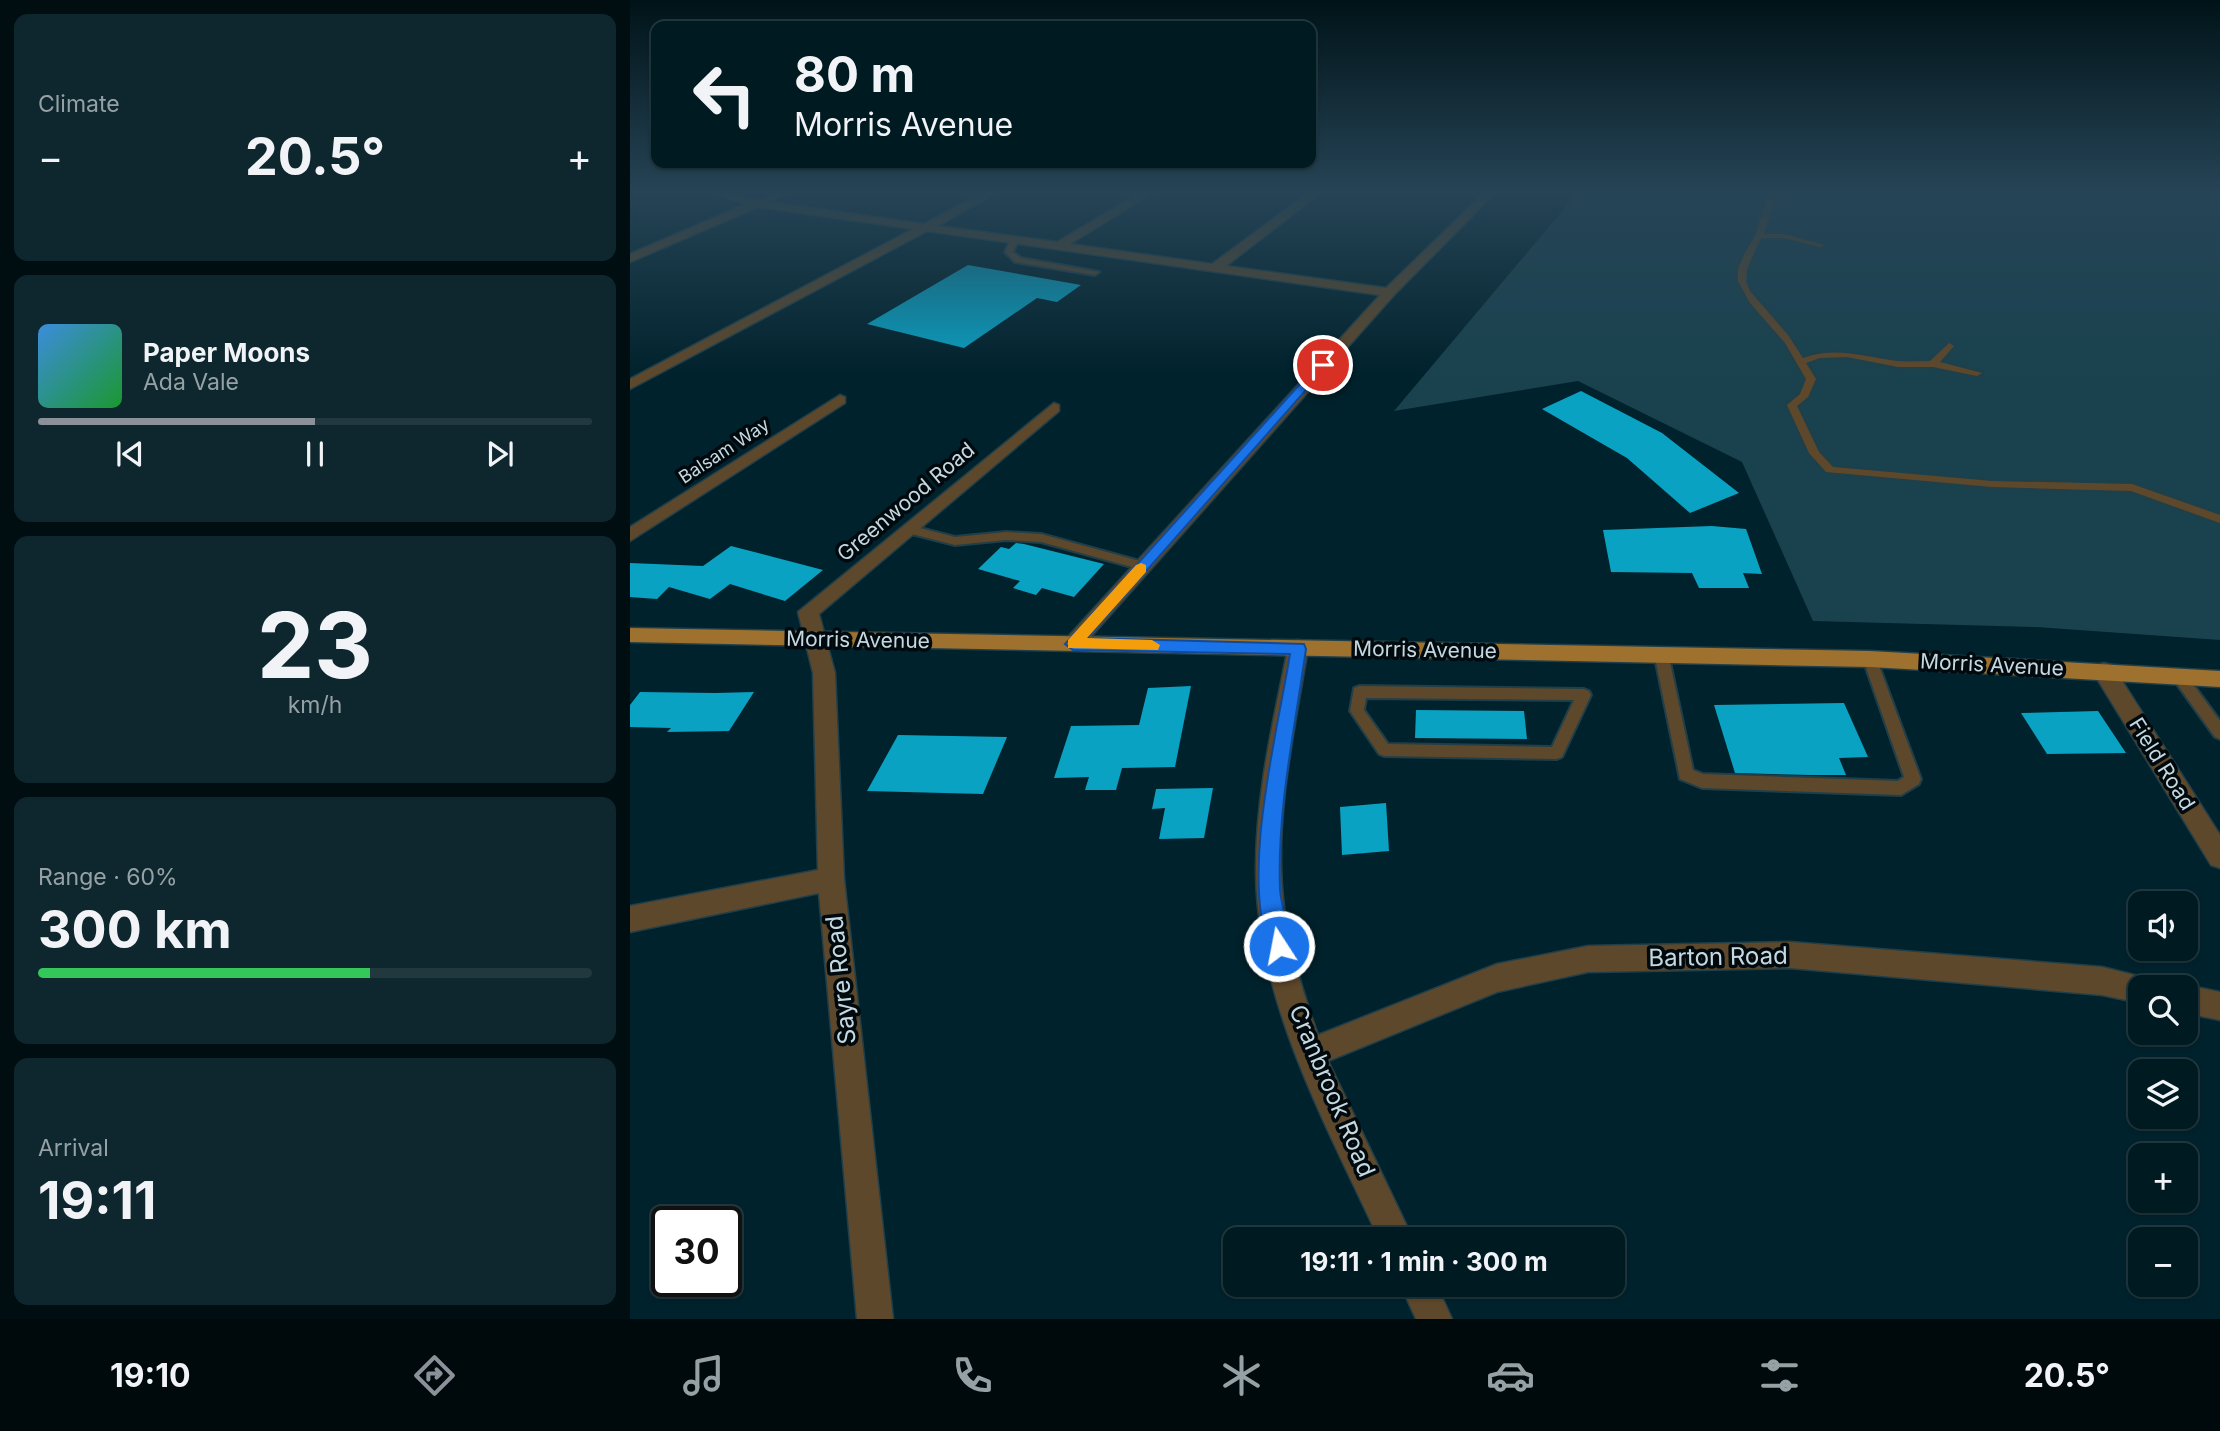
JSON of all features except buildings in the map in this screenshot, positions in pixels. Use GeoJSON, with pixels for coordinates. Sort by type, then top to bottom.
{"type":"FeatureCollection","features":[{"type":"Feature","properties":{"kind":"main road","name":"Morris Avenue"},"geometry":{"type":"LineString","coordinates":[[630,635],[1298,649],[1661,653],[1870,659],[2220,679]]}},
{"type":"Feature","properties":{"kind":"street"},"geometry":{"type":"LineString","coordinates":[[630,385],[877,253]]}},
{"type":"Feature","properties":{"kind":"street"},"geometry":{"type":"LineString","coordinates":[[1096,253],[1389,292]]}},
{"type":"Feature","properties":{"kind":"street"},"geometry":{"type":"LineString","coordinates":[[1213,269],[1235,253]]}},
{"type":"Feature","properties":{"kind":"street"},"geometry":{"type":"LineString","coordinates":[[1073,644],[1389,292],[1429,253]]}},
{"type":"Feature","properties":{"kind":"street","name":"Balsam Way"},"geometry":{"type":"LineString","coordinates":[[630,535],[840,400]]}},
{"type":"Feature","properties":{"kind":"street","name":"Greenwood Road"},"geometry":{"type":"LineString","coordinates":[[817,640],[808,612],[1054,408]]}},
{"type":"Feature","properties":{"kind":"street","name":"Sayre Road"},"geometry":{"type":"LineString","coordinates":[[817,640],[824,673],[831,879],[875,1319]]}},
{"type":"Feature","properties":{"kind":"street","name":"Cranbrook Road"},"geometry":{"type":"LineString","coordinates":[[1298,649],[1269,841],[1271,907],[1282,965],[1311,1053],[1391,1227]]}},
{"type":"Feature","properties":{"kind":"street","name":"Field Road"},"geometry":{"type":"LineString","coordinates":[[2104,671],[2220,858]]}},
{"type":"Feature","properties":{"kind":"street"},"geometry":{"type":"LineString","coordinates":[[630,919],[831,879]]}},
{"type":"Feature","properties":{"kind":"street","name":"Barton Road"},"geometry":{"type":"LineString","coordinates":[[1311,1053],[1497,978],[1588,959],[1790,955],[2102,981],[2128,986]]}},
{"type":"Feature","properties":{"kind":"street"},"geometry":{"type":"LineString","coordinates":[[2198,1001],[2220,1006]]}},
{"type":"Feature","properties":{"kind":"street"},"geometry":{"type":"LineString","coordinates":[[1423,1297],[1434,1319]]}},
{"type":"Feature","properties":{"kind":"lane"},"geometry":{"type":"LineString","coordinates":[[1010,253],[1018,260],[1095,272]]}},
{"type":"Feature","properties":{"kind":"lane"},"geometry":{"type":"LineString","coordinates":[[1747,253],[1740,271],[1744,288],[1786,337],[1811,379],[1804,394],[1792,405],[1814,453],[1830,470],[1992,484],[2132,488],[2220,519]]}},
{"type":"Feature","properties":{"kind":"lane"},"geometry":{"type":"LineString","coordinates":[[1933,363],[1950,346]]}},
{"type":"Feature","properties":{"kind":"lane"},"geometry":{"type":"LineString","coordinates":[[1800,362],[1819,355],[1847,354],[1898,364],[1933,363],[1977,373]]}},
{"type":"Feature","properties":{"kind":"lane"},"geometry":{"type":"LineString","coordinates":[[908,529],[955,541],[1006,536],[1041,538],[1143,566]]}},
{"type":"Feature","properties":{"kind":"lane"},"geometry":{"type":"LineString","coordinates":[[1661,653],[1686,774],[1702,781],[1901,788],[1913,779],[1870,659]]}},
{"type":"Feature","properties":{"kind":"lane"},"geometry":{"type":"LineString","coordinates":[[2179,676],[2220,733]]}},
{"type":"Feature","properties":{"kind":"lane"},"geometry":{"type":"LineString","coordinates":[[1359,692],[1532,695],[1584,695],[1557,752],[1384,750],[1357,711],[1359,692]]}},
{"type":"Feature","properties":{"kind":"shaded area"},"geometry":{"type":"Polygon","coordinates":[[[1527,253],[2220,253],[2220,640],[2036,627],[1813,621],[1742,462],[1578,381],[1394,411],[1527,253]]]}},
{"type":"Feature","properties":{"kind":"slow traffic"},"geometry":{"type":"LineString","coordinates":[[1141,568],[1073,644],[1152,645]]}},
{"type":"Feature","properties":{"kind":"route"},"geometry":{"type":"LineString","coordinates":[[1279,946],[1271,907],[1269,841],[1298,649],[1073,644],[1323,365]]}}]}
